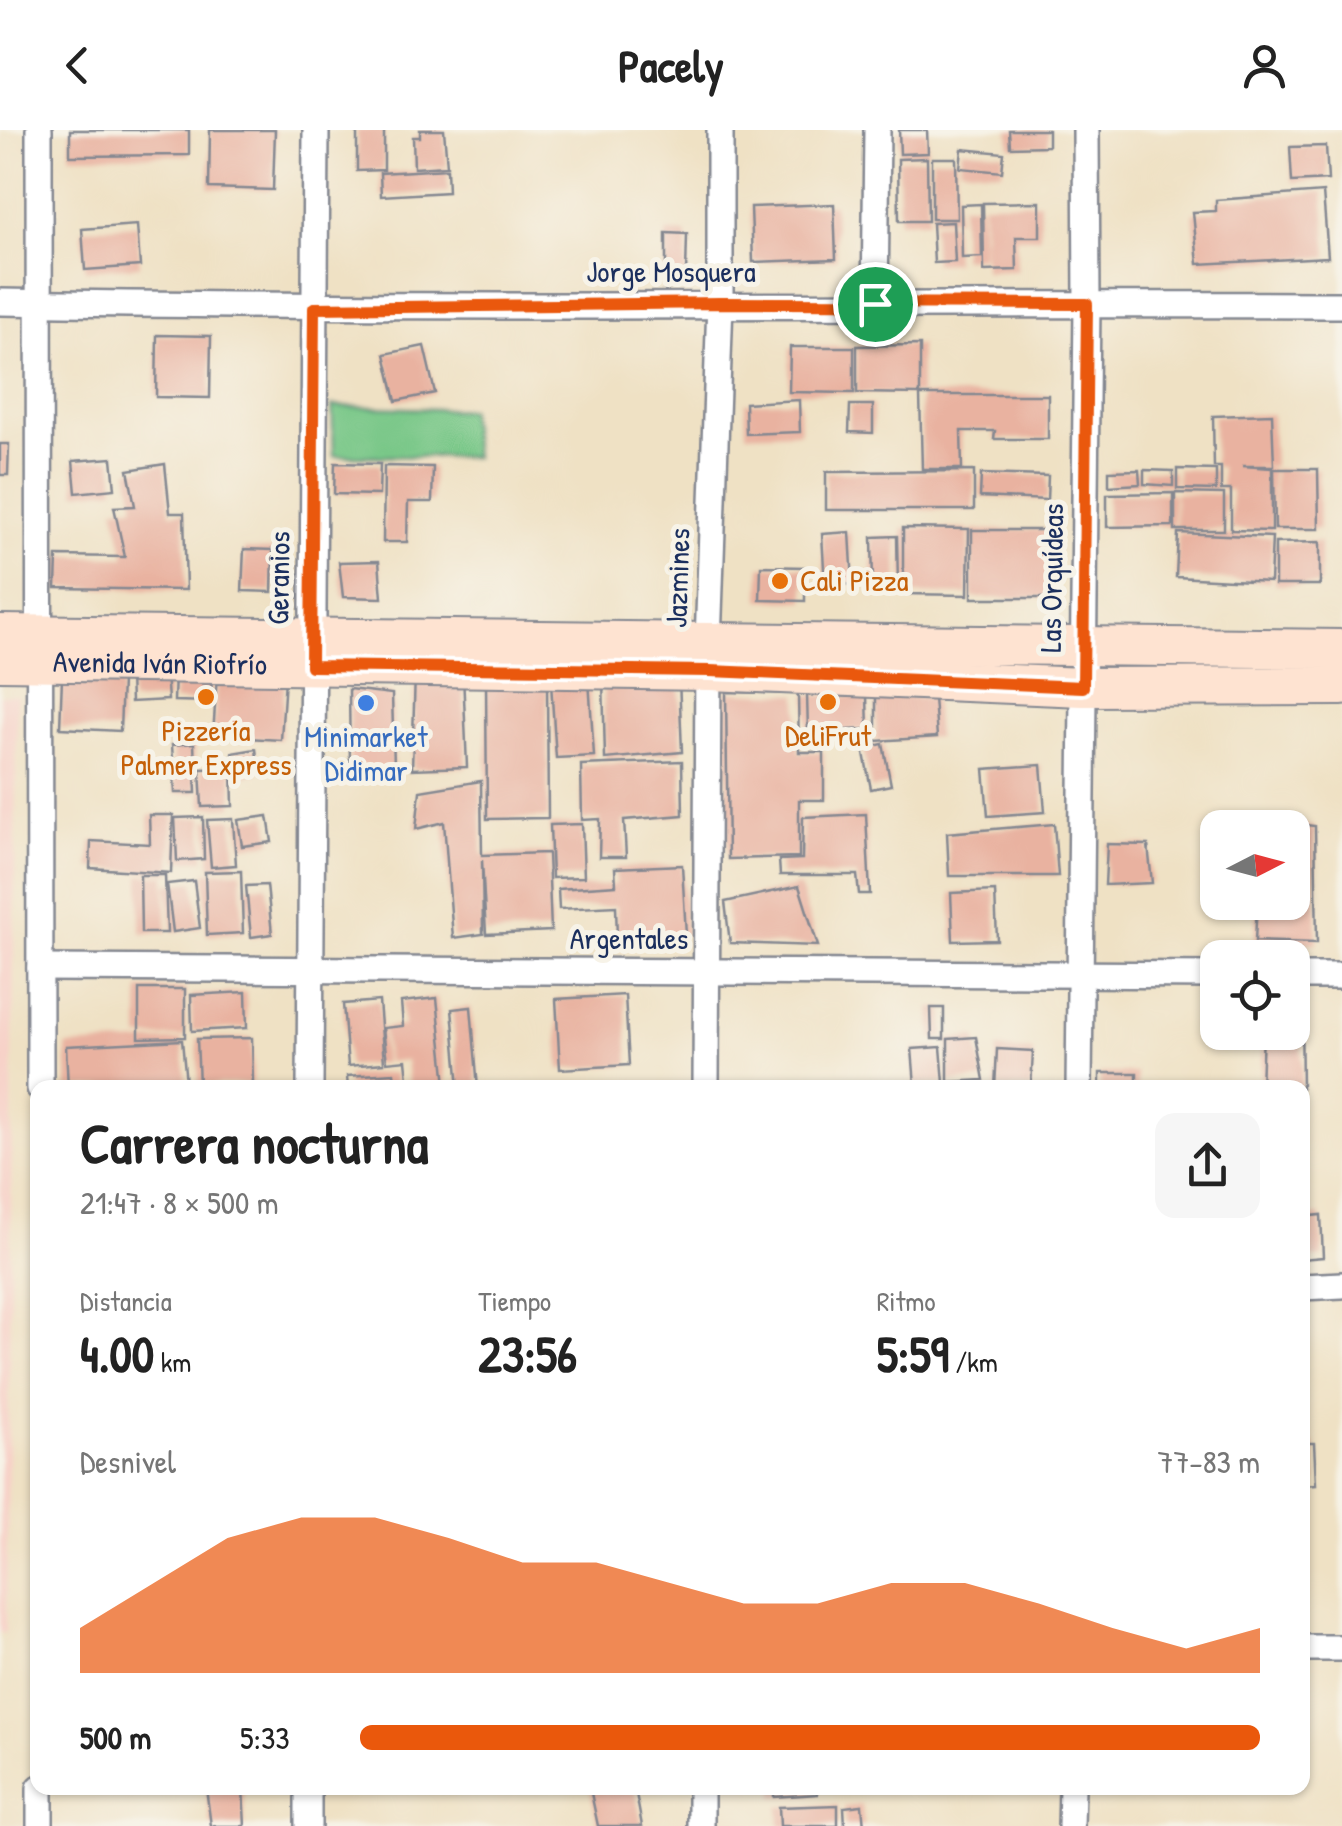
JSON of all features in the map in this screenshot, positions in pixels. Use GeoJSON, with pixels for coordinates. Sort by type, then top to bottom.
{"type":"FeatureCollection","features":[{"type":"Feature","properties":{"kind":"main road","name":"Avenida Iván Riofrío"},"geometry":{"type":"LineString","coordinates":[[0,634],[39,648],[311,653],[709,657],[1084,647],[1342,649]]}},
{"type":"Feature","properties":{"kind":"main road","name":"Avenida Iván Riofrío"},"geometry":{"type":"LineString","coordinates":[[0,661],[39,648]]}},
{"type":"Feature","properties":{"kind":"main road","name":"Avenida Iván Riofrío"},"geometry":{"type":"LineString","coordinates":[[709,657],[1083,687],[1342,686]]}},
{"type":"Feature","properties":{"kind":"street"},"geometry":{"type":"LineString","coordinates":[[39,130],[40,1080]]}},
{"type":"Feature","properties":{"kind":"street","name":"Geranios"},"geometry":{"type":"LineString","coordinates":[[310,1080],[316,130]]}},
{"type":"Feature","properties":{"kind":"street","name":"Jazmines"},"geometry":{"type":"LineString","coordinates":[[706,1080],[709,657],[720,303],[720,130]]}},
{"type":"Feature","properties":{"kind":"street"},"geometry":{"type":"LineString","coordinates":[[875,304],[876,130]]}},
{"type":"Feature","properties":{"kind":"street","name":"Las Orquídeas"},"geometry":{"type":"LineString","coordinates":[[1079,1080],[1086,130]]}},
{"type":"Feature","properties":{"kind":"street","name":"Jorge Mosquera"},"geometry":{"type":"LineString","coordinates":[[0,302],[314,308],[720,303],[1342,305]]}},
{"type":"Feature","properties":{"kind":"street","name":"Argentales"},"geometry":{"type":"LineString","coordinates":[[40,968],[1200,976]]}},
{"type":"Feature","properties":{"kind":"street"},"geometry":{"type":"LineString","coordinates":[[1310,976],[1342,976]]}},
{"type":"Feature","properties":{"kind":"street"},"geometry":{"type":"LineString","coordinates":[[1310,1287],[1342,1285]]}},
{"type":"Feature","properties":{"kind":"street"},"geometry":{"type":"LineString","coordinates":[[1310,1648],[1342,1648]]}},
{"type":"Feature","properties":{"kind":"street"},"geometry":{"type":"LineString","coordinates":[[40,1795],[40,1826]]}},
{"type":"Feature","properties":{"kind":"street"},"geometry":{"type":"LineString","coordinates":[[308,1795],[308,1826]]}},
{"type":"Feature","properties":{"kind":"street"},"geometry":{"type":"LineString","coordinates":[[701,1795],[701,1826]]}},
{"type":"Feature","properties":{"kind":"street"},"geometry":{"type":"LineString","coordinates":[[1071,1826],[1072,1795]]}},
{"type":"Feature","properties":{"kind":"shaded area"},"geometry":{"type":"Polygon","coordinates":[[[0,695],[17,695],[6,1633],[0,1633],[0,695]]]}},
{"type":"Feature","properties":{"kind":"green space"},"geometry":{"type":"Polygon","coordinates":[[[332,406],[469,410],[474,457],[334,456],[332,406]]]}},
{"type":"Feature","properties":{"kind":"building"},"geometry":{"type":"Polygon","coordinates":[[[70,130],[189,130],[189,155],[70,156],[70,130]]]}},
{"type":"Feature","properties":{"kind":"building"},"geometry":{"type":"Polygon","coordinates":[[[210,130],[275,130],[273,190],[209,188],[210,130]]]}},
{"type":"Feature","properties":{"kind":"building"},"geometry":{"type":"Polygon","coordinates":[[[357,130],[384,130],[384,170],[357,171],[357,130]]]}},
{"type":"Feature","properties":{"kind":"building"},"geometry":{"type":"Polygon","coordinates":[[[420,130],[444,130],[447,166],[414,168],[413,137],[420,137],[420,130]]]}},
{"type":"Feature","properties":{"kind":"building"},"geometry":{"type":"Polygon","coordinates":[[[899,130],[927,130],[928,153],[900,154],[899,130]]]}},
{"type":"Feature","properties":{"kind":"building"},"geometry":{"type":"Polygon","coordinates":[[[1009,130],[1048,130],[1048,146],[1010,147],[1009,130]]]}},
{"type":"Feature","properties":{"kind":"building"},"geometry":{"type":"Polygon","coordinates":[[[1326,146],[1328,180],[1292,182],[1290,147],[1326,146]]]}},
{"type":"Feature","properties":{"kind":"building"},"geometry":{"type":"Polygon","coordinates":[[[962,149],[1004,153],[1002,172],[960,168],[962,149]]]}},
{"type":"Feature","properties":{"kind":"building"},"geometry":{"type":"Polygon","coordinates":[[[927,158],[928,221],[899,221],[898,159],[927,158]]]}},
{"type":"Feature","properties":{"kind":"building"},"geometry":{"type":"Polygon","coordinates":[[[932,158],[956,158],[957,219],[932,219],[932,158]]]}},
{"type":"Feature","properties":{"kind":"building"},"geometry":{"type":"Polygon","coordinates":[[[447,169],[448,192],[381,196],[380,173],[447,169]]]}},
{"type":"Feature","properties":{"kind":"building"},"geometry":{"type":"Polygon","coordinates":[[[1323,192],[1328,257],[1198,264],[1193,212],[1216,211],[1216,200],[1323,192]]]}},
{"type":"Feature","properties":{"kind":"building"},"geometry":{"type":"Polygon","coordinates":[[[1040,202],[1040,237],[1016,237],[1017,270],[984,271],[983,203],[1040,202]]]}},
{"type":"Feature","properties":{"kind":"building"},"geometry":{"type":"Polygon","coordinates":[[[834,204],[836,259],[753,262],[751,207],[834,204]]]}},
{"type":"Feature","properties":{"kind":"building"},"geometry":{"type":"Polygon","coordinates":[[[981,204],[982,257],[962,258],[961,205],[981,204]]]}},
{"type":"Feature","properties":{"kind":"building"},"geometry":{"type":"Polygon","coordinates":[[[953,222],[955,262],[934,263],[932,223],[953,222]]]}},
{"type":"Feature","properties":{"kind":"building"},"geometry":{"type":"Polygon","coordinates":[[[137,225],[140,266],[85,270],[82,229],[137,225]]]}},
{"type":"Feature","properties":{"kind":"building"},"geometry":{"type":"Polygon","coordinates":[[[666,233],[687,234],[686,274],[666,275],[666,233]]]}},
{"type":"Feature","properties":{"kind":"building"},"geometry":{"type":"Polygon","coordinates":[[[157,335],[211,336],[210,398],[156,397],[157,335]]]}},
{"type":"Feature","properties":{"kind":"building"},"geometry":{"type":"Polygon","coordinates":[[[920,345],[920,394],[857,393],[857,346],[920,345]]]}},
{"type":"Feature","properties":{"kind":"building"},"geometry":{"type":"Polygon","coordinates":[[[424,346],[435,393],[396,401],[385,354],[424,346]]]}},
{"type":"Feature","properties":{"kind":"building"},"geometry":{"type":"Polygon","coordinates":[[[790,347],[854,347],[854,393],[789,392],[790,347]]]}},
{"type":"Feature","properties":{"kind":"building"},"geometry":{"type":"Polygon","coordinates":[[[920,395],[1048,395],[1048,439],[994,439],[995,431],[961,431],[962,469],[922,469],[920,395]]]}},
{"type":"Feature","properties":{"kind":"building"},"geometry":{"type":"Polygon","coordinates":[[[799,400],[800,432],[746,434],[745,403],[799,400]]]}},
{"type":"Feature","properties":{"kind":"building"},"geometry":{"type":"Polygon","coordinates":[[[850,405],[873,405],[873,433],[849,432],[850,405]]]}},
{"type":"Feature","properties":{"kind":"building"},"geometry":{"type":"Polygon","coordinates":[[[1272,414],[1274,466],[1242,466],[1272,468],[1272,531],[1231,530],[1231,490],[1221,490],[1221,467],[1214,467],[1213,416],[1272,414]]]}},
{"type":"Feature","properties":{"kind":"building"},"geometry":{"type":"Polygon","coordinates":[[[0,444],[9,444],[8,475],[0,475],[0,444]]]}},
{"type":"Feature","properties":{"kind":"building"},"geometry":{"type":"Polygon","coordinates":[[[112,458],[115,489],[76,493],[73,461],[112,458]]]}},
{"type":"Feature","properties":{"kind":"building"},"geometry":{"type":"Polygon","coordinates":[[[335,463],[380,464],[379,495],[334,494],[335,463]]]}},
{"type":"Feature","properties":{"kind":"building"},"geometry":{"type":"Polygon","coordinates":[[[165,464],[170,513],[184,513],[186,590],[56,588],[57,556],[125,557],[114,507],[135,506],[128,470],[165,464]]]}},
{"type":"Feature","properties":{"kind":"building"},"geometry":{"type":"Polygon","coordinates":[[[384,466],[433,467],[432,502],[408,502],[407,542],[383,542],[384,466]]]}},
{"type":"Feature","properties":{"kind":"building"},"geometry":{"type":"Polygon","coordinates":[[[1177,469],[1216,470],[1216,490],[1177,489],[1177,469]]]}},
{"type":"Feature","properties":{"kind":"building"},"geometry":{"type":"Polygon","coordinates":[[[1274,469],[1318,469],[1319,529],[1275,529],[1274,469]]]}},
{"type":"Feature","properties":{"kind":"building"},"geometry":{"type":"Polygon","coordinates":[[[1139,470],[1140,484],[1109,486],[1109,471],[1139,470]]]}},
{"type":"Feature","properties":{"kind":"building"},"geometry":{"type":"Polygon","coordinates":[[[1144,470],[1173,471],[1173,486],[1144,484],[1144,470]]]}},
{"type":"Feature","properties":{"kind":"building"},"geometry":{"type":"Polygon","coordinates":[[[974,471],[974,510],[826,510],[826,472],[974,471]]]}},
{"type":"Feature","properties":{"kind":"building"},"geometry":{"type":"Polygon","coordinates":[[[981,474],[1048,476],[1047,500],[980,497],[981,474]]]}},
{"type":"Feature","properties":{"kind":"building"},"geometry":{"type":"Polygon","coordinates":[[[1173,493],[1173,526],[1107,527],[1107,494],[1173,493]]]}},
{"type":"Feature","properties":{"kind":"building"},"geometry":{"type":"Polygon","coordinates":[[[1175,493],[1224,494],[1224,530],[1175,530],[1175,493]]]}},
{"type":"Feature","properties":{"kind":"building"},"geometry":{"type":"Polygon","coordinates":[[[903,528],[969,529],[968,595],[903,594],[903,528]]]}},
{"type":"Feature","properties":{"kind":"building"},"geometry":{"type":"Polygon","coordinates":[[[972,530],[1052,530],[1053,598],[972,598],[972,530]]]}},
{"type":"Feature","properties":{"kind":"building"},"geometry":{"type":"Polygon","coordinates":[[[850,532],[853,584],[825,586],[822,534],[850,532]]]}},
{"type":"Feature","properties":{"kind":"building"},"geometry":{"type":"Polygon","coordinates":[[[1178,533],[1272,537],[1270,582],[1176,577],[1178,533]]]}},
{"type":"Feature","properties":{"kind":"building"},"geometry":{"type":"Polygon","coordinates":[[[897,536],[898,586],[873,586],[872,537],[897,536]]]}},
{"type":"Feature","properties":{"kind":"building"},"geometry":{"type":"Polygon","coordinates":[[[1320,542],[1320,585],[1275,585],[1275,543],[1320,542]]]}},
{"type":"Feature","properties":{"kind":"building"},"geometry":{"type":"Polygon","coordinates":[[[244,549],[273,550],[272,592],[242,591],[244,549]]]}},
{"type":"Feature","properties":{"kind":"building"},"geometry":{"type":"Polygon","coordinates":[[[379,561],[382,598],[343,597],[339,562],[379,561]]]}},
{"type":"Feature","properties":{"kind":"building"},"geometry":{"type":"Polygon","coordinates":[[[761,566],[805,567],[805,601],[760,600],[761,566]]]}},
{"type":"Feature","properties":{"kind":"building"},"geometry":{"type":"Polygon","coordinates":[[[175,671],[212,672],[211,702],[174,701],[175,671]]]}},
{"type":"Feature","properties":{"kind":"building"},"geometry":{"type":"Polygon","coordinates":[[[166,673],[168,700],[131,702],[130,676],[166,673]]]}},
{"type":"Feature","properties":{"kind":"building"},"geometry":{"type":"Polygon","coordinates":[[[415,673],[463,674],[467,767],[412,769],[415,673]]]}},
{"type":"Feature","properties":{"kind":"building"},"geometry":{"type":"Polygon","coordinates":[[[217,674],[285,678],[281,740],[213,736],[217,674]]]}},
{"type":"Feature","properties":{"kind":"building"},"geometry":{"type":"Polygon","coordinates":[[[62,678],[122,680],[120,731],[60,728],[62,678]]]}},
{"type":"Feature","properties":{"kind":"building"},"geometry":{"type":"Polygon","coordinates":[[[679,678],[682,752],[605,759],[603,679],[679,678]]]}},
{"type":"Feature","properties":{"kind":"building"},"geometry":{"type":"Polygon","coordinates":[[[589,680],[594,756],[556,758],[551,683],[589,680]]]}},
{"type":"Feature","properties":{"kind":"building"},"geometry":{"type":"Polygon","coordinates":[[[486,681],[547,681],[548,818],[487,819],[486,681]]]}},
{"type":"Feature","properties":{"kind":"building"},"geometry":{"type":"Polygon","coordinates":[[[349,689],[392,694],[394,767],[350,766],[349,689]]]}},
{"type":"Feature","properties":{"kind":"building"},"geometry":{"type":"Polygon","coordinates":[[[726,692],[798,694],[799,752],[824,752],[824,800],[799,800],[799,857],[728,859],[726,692]]]}},
{"type":"Feature","properties":{"kind":"building"},"geometry":{"type":"Polygon","coordinates":[[[807,695],[867,697],[868,729],[808,732],[807,695]]]}},
{"type":"Feature","properties":{"kind":"building"},"geometry":{"type":"Polygon","coordinates":[[[876,696],[934,698],[937,737],[876,741],[876,696]]]}},
{"type":"Feature","properties":{"kind":"building"},"geometry":{"type":"Polygon","coordinates":[[[194,743],[196,793],[175,793],[172,745],[194,743]]]}},
{"type":"Feature","properties":{"kind":"building"},"geometry":{"type":"Polygon","coordinates":[[[883,744],[891,785],[871,789],[863,748],[883,744]]]}},
{"type":"Feature","properties":{"kind":"building"},"geometry":{"type":"Polygon","coordinates":[[[256,749],[259,773],[236,777],[232,753],[256,749]]]}},
{"type":"Feature","properties":{"kind":"building"},"geometry":{"type":"Polygon","coordinates":[[[682,761],[683,815],[624,820],[626,857],[599,857],[600,819],[582,820],[581,765],[682,761]]]}},
{"type":"Feature","properties":{"kind":"building"},"geometry":{"type":"Polygon","coordinates":[[[1041,765],[1045,812],[988,816],[984,769],[1041,765]]]}},
{"type":"Feature","properties":{"kind":"building"},"geometry":{"type":"Polygon","coordinates":[[[232,768],[233,806],[202,807],[200,769],[232,768]]]}},
{"type":"Feature","properties":{"kind":"building"},"geometry":{"type":"Polygon","coordinates":[[[481,781],[482,855],[548,853],[551,931],[486,934],[482,860],[483,934],[453,938],[444,822],[416,829],[420,791],[481,781]]]}},
{"type":"Feature","properties":{"kind":"building"},"geometry":{"type":"Polygon","coordinates":[[[866,814],[870,894],[859,894],[857,875],[780,875],[779,860],[802,859],[803,817],[866,814]]]}},
{"type":"Feature","properties":{"kind":"building"},"geometry":{"type":"Polygon","coordinates":[[[149,815],[173,815],[171,873],[90,868],[91,841],[150,844],[149,815]]]}},
{"type":"Feature","properties":{"kind":"building"},"geometry":{"type":"Polygon","coordinates":[[[268,816],[272,842],[242,846],[238,820],[268,816]]]}},
{"type":"Feature","properties":{"kind":"building"},"geometry":{"type":"Polygon","coordinates":[[[203,817],[204,859],[177,861],[175,818],[203,817]]]}},
{"type":"Feature","properties":{"kind":"building"},"geometry":{"type":"Polygon","coordinates":[[[233,819],[236,865],[211,867],[207,820],[233,819]]]}},
{"type":"Feature","properties":{"kind":"building"},"geometry":{"type":"Polygon","coordinates":[[[582,824],[584,877],[552,878],[550,825],[582,824]]]}},
{"type":"Feature","properties":{"kind":"building"},"geometry":{"type":"Polygon","coordinates":[[[1054,824],[1058,876],[949,876],[947,833],[1054,824]]]}},
{"type":"Feature","properties":{"kind":"building"},"geometry":{"type":"Polygon","coordinates":[[[1310,825],[1315,826],[1317,943],[1255,940],[1256,920],[1310,920],[1310,825]]]}},
{"type":"Feature","properties":{"kind":"building"},"geometry":{"type":"Polygon","coordinates":[[[1107,844],[1148,845],[1152,883],[1105,885],[1107,844]]]}},
{"type":"Feature","properties":{"kind":"building"},"geometry":{"type":"Polygon","coordinates":[[[682,865],[686,935],[617,939],[616,906],[559,909],[558,889],[616,885],[615,868],[682,865]]]}},
{"type":"Feature","properties":{"kind":"building"},"geometry":{"type":"Polygon","coordinates":[[[241,871],[243,933],[207,935],[205,872],[241,871]]]}},
{"type":"Feature","properties":{"kind":"building"},"geometry":{"type":"Polygon","coordinates":[[[140,875],[165,875],[167,933],[141,933],[140,875]]]}},
{"type":"Feature","properties":{"kind":"building"},"geometry":{"type":"Polygon","coordinates":[[[194,881],[200,928],[173,932],[167,884],[194,881]]]}},
{"type":"Feature","properties":{"kind":"building"},"geometry":{"type":"Polygon","coordinates":[[[267,885],[272,934],[251,937],[246,886],[267,885]]]}},
{"type":"Feature","properties":{"kind":"building"},"geometry":{"type":"Polygon","coordinates":[[[799,886],[818,946],[730,943],[725,902],[799,886]]]}},
{"type":"Feature","properties":{"kind":"building"},"geometry":{"type":"Polygon","coordinates":[[[995,891],[997,940],[953,941],[951,893],[995,891]]]}},
{"type":"Feature","properties":{"kind":"building"},"geometry":{"type":"Polygon","coordinates":[[[139,989],[185,989],[185,1037],[139,1038],[139,989]]]}},
{"type":"Feature","properties":{"kind":"building"},"geometry":{"type":"Polygon","coordinates":[[[246,992],[247,1028],[192,1031],[191,995],[246,992]]]}},
{"type":"Feature","properties":{"kind":"building"},"geometry":{"type":"Polygon","coordinates":[[[625,995],[629,1065],[560,1069],[556,999],[625,995]]]}},
{"type":"Feature","properties":{"kind":"building"},"geometry":{"type":"Polygon","coordinates":[[[437,998],[445,1080],[408,1080],[406,1060],[387,1062],[383,1028],[403,1026],[401,1002],[437,998]]]}},
{"type":"Feature","properties":{"kind":"building"},"geometry":{"type":"Polygon","coordinates":[[[379,1001],[384,1063],[348,1066],[343,1004],[379,1001]]]}},
{"type":"Feature","properties":{"kind":"building"},"geometry":{"type":"Polygon","coordinates":[[[471,1007],[477,1080],[458,1080],[452,1009],[471,1007]]]}},
{"type":"Feature","properties":{"kind":"building"},"geometry":{"type":"Polygon","coordinates":[[[931,1008],[944,1008],[944,1039],[932,1039],[931,1008]]]}},
{"type":"Feature","properties":{"kind":"building"},"geometry":{"type":"Polygon","coordinates":[[[976,1037],[984,1080],[948,1080],[948,1039],[976,1037]]]}},
{"type":"Feature","properties":{"kind":"building"},"geometry":{"type":"Polygon","coordinates":[[[252,1038],[253,1080],[199,1080],[197,1039],[252,1038]]]}},
{"type":"Feature","properties":{"kind":"building"},"geometry":{"type":"Polygon","coordinates":[[[182,1040],[186,1080],[68,1080],[66,1046],[182,1040]]]}},
{"type":"Feature","properties":{"kind":"building"},"geometry":{"type":"Polygon","coordinates":[[[941,1047],[944,1080],[915,1080],[912,1049],[941,1047]]]}},
{"type":"Feature","properties":{"kind":"building"},"geometry":{"type":"Polygon","coordinates":[[[997,1049],[1033,1051],[1031,1080],[995,1080],[997,1049]]]}},
{"type":"Feature","properties":{"kind":"building"},"geometry":{"type":"Polygon","coordinates":[[[1262,1050],[1302,1050],[1302,1080],[1261,1080],[1262,1050]]]}},
{"type":"Feature","properties":{"kind":"building"},"geometry":{"type":"Polygon","coordinates":[[[394,1073],[395,1080],[347,1080],[347,1076],[394,1073]]]}},
{"type":"Feature","properties":{"kind":"building"},"geometry":{"type":"Polygon","coordinates":[[[1100,1073],[1137,1073],[1137,1080],[1100,1080],[1100,1073]]]}},
{"type":"Feature","properties":{"kind":"building"},"geometry":{"type":"Polygon","coordinates":[[[1321,1215],[1323,1257],[1310,1258],[1310,1216],[1321,1215]]]}},
{"type":"Feature","properties":{"kind":"building"},"geometry":{"type":"Polygon","coordinates":[[[1310,1443],[1314,1443],[1316,1484],[1310,1484],[1310,1443]]]}},
{"type":"Feature","properties":{"kind":"building"},"geometry":{"type":"Polygon","coordinates":[[[207,1795],[243,1795],[245,1826],[211,1826],[207,1795]]]}},
{"type":"Feature","properties":{"kind":"building"},"geometry":{"type":"Polygon","coordinates":[[[591,1795],[636,1795],[642,1826],[598,1826],[591,1795]]]}},
{"type":"Feature","properties":{"kind":"building"},"geometry":{"type":"Polygon","coordinates":[[[838,1805],[838,1826],[780,1826],[779,1807],[838,1805]]]}},
{"type":"Feature","properties":{"kind":"building"},"geometry":{"type":"Polygon","coordinates":[[[862,1805],[864,1826],[845,1826],[844,1807],[862,1805]]]}},
{"type":"Feature","properties":{"kind":"place","name":"Cali Pizza"},"geometry":{"type":"Point","coordinates":[780,581]}},
{"type":"Feature","properties":{"kind":"place","name":"Pizzería Palmer Express"},"geometry":{"type":"Point","coordinates":[206,697]}},
{"type":"Feature","properties":{"kind":"place","name":"DeliFrut"},"geometry":{"type":"Point","coordinates":[828,702]}},
{"type":"Feature","properties":{"kind":"place","name":"Minimarket Didimar"},"geometry":{"type":"Point","coordinates":[366,703]}},
{"type":"Feature","properties":{"kind":"route"},"geometry":{"type":"LineString","coordinates":[[875,304],[1087,304],[1083,687],[710,671],[311,666],[314,308],[875,304]]}}]}
